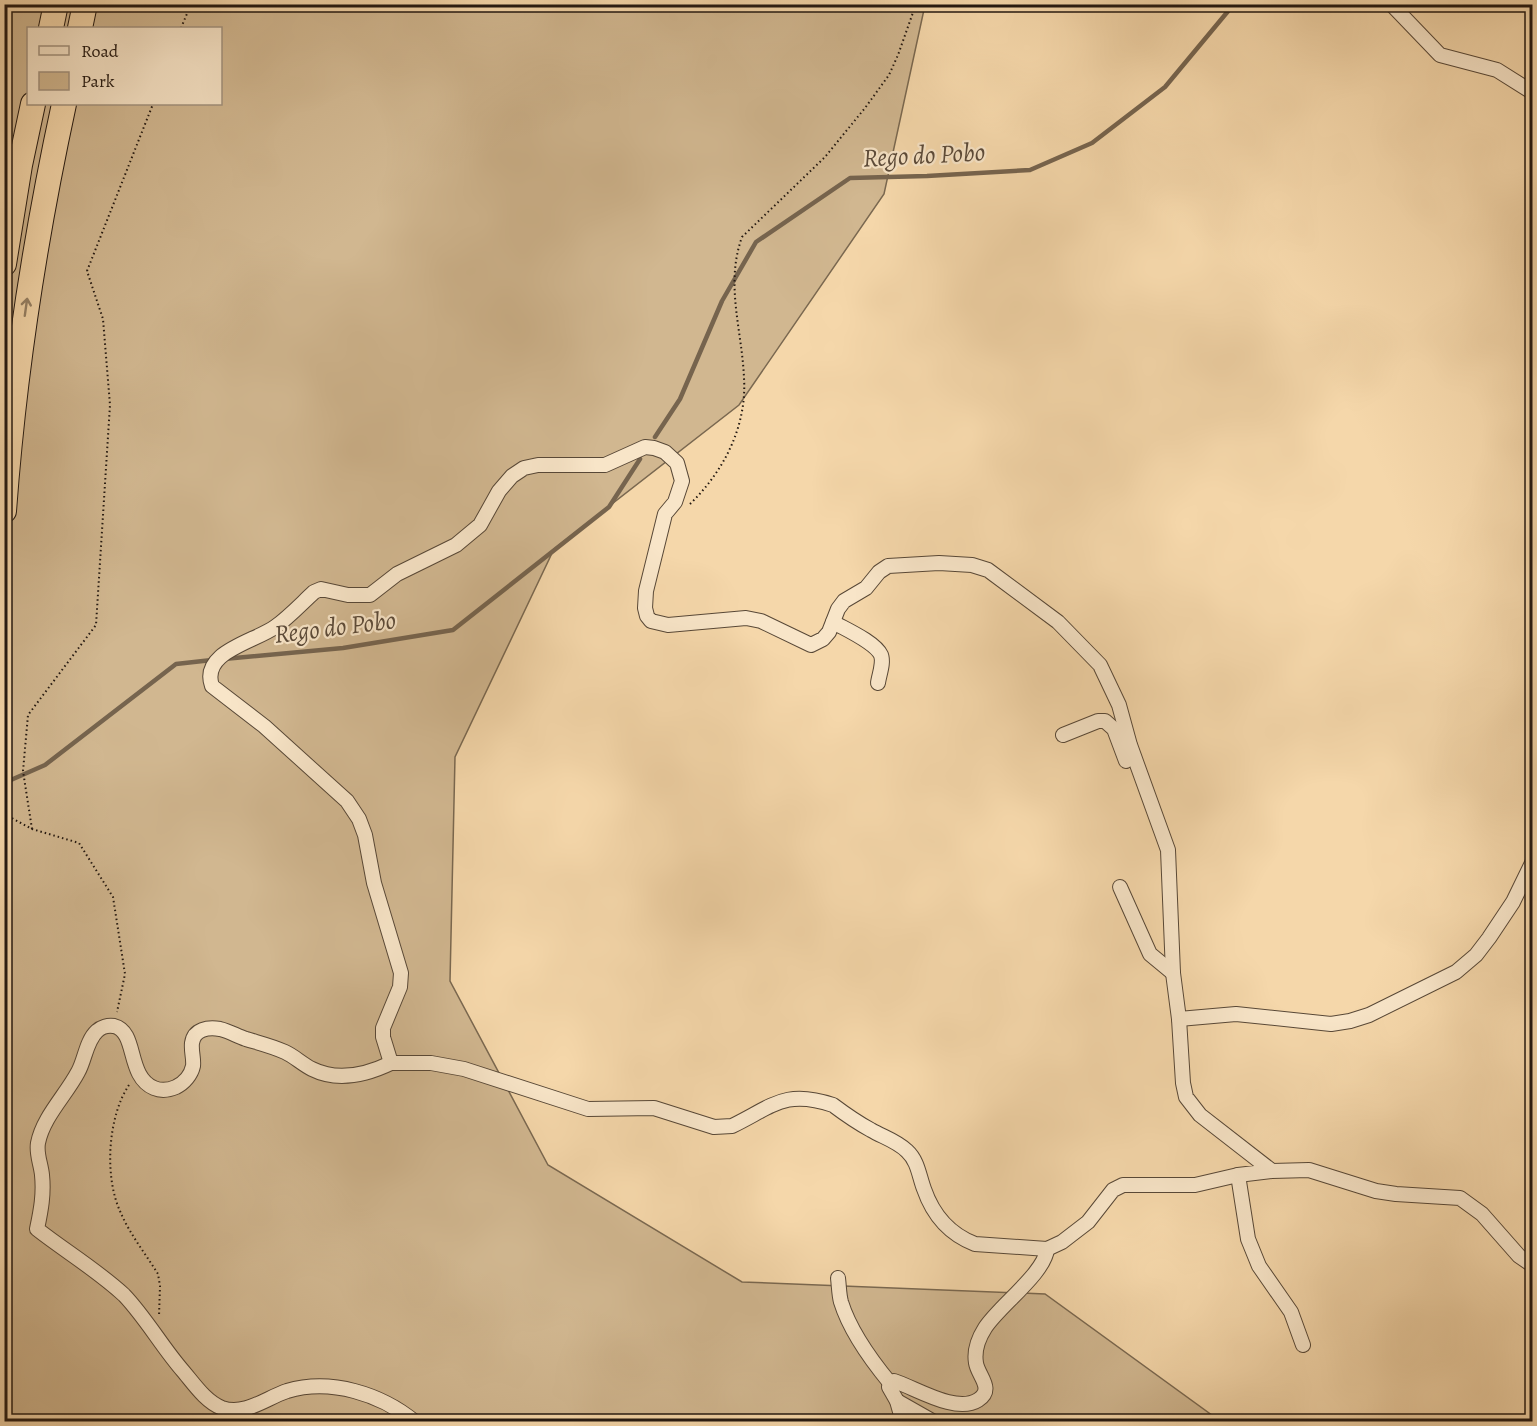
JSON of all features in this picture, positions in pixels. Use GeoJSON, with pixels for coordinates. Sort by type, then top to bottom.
{"type":"FeatureCollection","features":[{"type":"Feature","properties":{"kind":"highway"},"geometry":{"type":"LineString","coordinates":[[51,27],[56,4]]}},
{"type":"Feature","properties":{"kind":"highway"},"geometry":{"type":"LineString","coordinates":[[80,27],[85,4]]}},
{"type":"Feature","properties":{"kind":"highway"},"geometry":{"type":"LineString","coordinates":[[4,264],[20,165],[33,105]]}},
{"type":"Feature","properties":{"kind":"highway"},"geometry":{"type":"LineString","coordinates":[[4,512],[20,348],[32,262],[64,105]]}},
{"type":"Feature","properties":{"kind":"street"},"geometry":{"type":"LineString","coordinates":[[1391,4],[1440,55],[1497,70],[1533,92]]}},
{"type":"Feature","properties":{"kind":"street"},"geometry":{"type":"LineString","coordinates":[[391,1063],[383,1037],[383,1028],[400,987],[401,973],[359,819],[347,801],[273,734],[212,686],[209,677],[217,660],[239,645],[273,628],[314,592],[321,589],[348,595],[370,595],[397,574],[456,545],[480,525],[499,491],[512,476],[524,468],[538,465],[605,465],[645,447],[654,448],[677,463],[682,481],[675,502],[665,514],[646,591],[645,608],[651,621],[668,625],[746,618],[761,621],[811,645],[823,639],[829,632],[838,609],[844,601],[866,588],[879,572],[888,566],[939,563],[972,565],[988,570],[1058,622],[1100,665],[1119,705],[1130,745],[1168,850],[1173,973],[1186,1097],[1200,1115],[1272,1171]]}},
{"type":"Feature","properties":{"kind":"street"},"geometry":{"type":"LineString","coordinates":[[833,622],[872,645],[880,654],[882,663],[878,683]]}},
{"type":"Feature","properties":{"kind":"street"},"geometry":{"type":"LineString","coordinates":[[1064,735],[1098,721],[1105,721],[1111,725],[1137,791],[1155,815]]}},
{"type":"Feature","properties":{"kind":"street"},"geometry":{"type":"LineString","coordinates":[[1179,1019],[1236,1014],[1331,1024],[1350,1022],[1369,1015],[1456,972],[1476,955],[1513,902],[1533,863]]}},
{"type":"Feature","properties":{"kind":"street"},"geometry":{"type":"LineString","coordinates":[[1120,887],[1150,954],[1173,973]]}},
{"type":"Feature","properties":{"kind":"street"},"geometry":{"type":"LineString","coordinates":[[415,1422],[405,1413],[374,1397],[355,1391],[321,1386],[303,1387],[286,1392],[243,1409],[234,1410],[218,1406],[194,1384],[124,1296],[37,1229],[43,1204],[42,1173],[37,1152],[42,1130],[78,1072],[93,1036],[98,1030],[105,1026],[114,1026],[123,1031],[129,1040],[133,1063],[138,1073],[152,1088],[169,1090],[178,1086],[190,1073],[193,1065],[192,1043],[195,1036],[203,1029],[212,1028],[277,1048],[312,1069],[332,1075],[357,1075],[374,1071],[391,1063],[422,1062],[464,1069],[588,1109],[654,1108],[722,1128],[732,1126],[797,1097],[826,1103],[833,1105],[910,1153],[932,1206],[945,1227],[975,1244],[1047,1249],[1062,1242],[1088,1222],[1117,1187],[1135,1184],[1196,1185],[1238,1175],[1309,1170],[1376,1191],[1460,1198],[1482,1214],[1520,1256],[1533,1265]]}},
{"type":"Feature","properties":{"kind":"street"},"geometry":{"type":"LineString","coordinates":[[1238,1175],[1248,1239],[1259,1266],[1291,1312],[1303,1345]]}},
{"type":"Feature","properties":{"kind":"street"},"geometry":{"type":"LineString","coordinates":[[890,1383],[894,1381],[905,1384],[925,1395],[953,1402],[977,1401],[986,1389],[985,1382],[976,1366],[975,1354],[978,1342],[996,1314],[1035,1273],[1047,1256],[1047,1249]]}},
{"type":"Feature","properties":{"kind":"street"},"geometry":{"type":"LineString","coordinates":[[838,1278],[841,1302],[877,1367],[890,1383],[890,1391],[897,1401],[903,1422]]}},
{"type":"Feature","properties":{"kind":"street"},"geometry":{"type":"LineString","coordinates":[[897,1401],[934,1422]]}},
{"type":"Feature","properties":{"kind":"path"},"geometry":{"type":"LineString","coordinates":[[181,27],[191,4]]}},
{"type":"Feature","properties":{"kind":"path"},"geometry":{"type":"LineString","coordinates":[[686,508],[729,453],[738,429],[745,378],[735,313],[734,280],[737,251],[742,237],[825,157],[871,100],[889,75],[916,4]]}},
{"type":"Feature","properties":{"kind":"path"},"geometry":{"type":"LineString","coordinates":[[4,10],[6,22],[4,30]]}},
{"type":"Feature","properties":{"kind":"path"},"geometry":{"type":"LineString","coordinates":[[32,829],[24,771],[28,716],[96,625],[110,405],[103,320],[87,271],[153,105]]}},
{"type":"Feature","properties":{"kind":"path"},"geometry":{"type":"LineString","coordinates":[[4,814],[32,829],[80,843],[113,897],[125,974],[114,1026]]}},
{"type":"Feature","properties":{"kind":"path"},"geometry":{"type":"LineString","coordinates":[[138,1073],[127,1089],[116,1113],[112,1138],[111,1172],[119,1210],[158,1274],[159,1314],[162,1324]]}},
{"type":"Feature","properties":{"kind":"green space"},"geometry":{"type":"Polygon","coordinates":[[[5,5],[925,5],[884,194],[739,405],[554,549],[455,757],[450,981],[548,1165],[742,1282],[1045,1294],[1220,1421],[5,1422],[5,5]]]}},
{"type":"Feature","properties":{"kind":"waterway","name":"Rego do Pobo"},"geometry":{"type":"LineString","coordinates":[[655,437],[680,399],[722,301],[756,242],[850,178],[1030,170],[1092,143],[1165,87],[1234,4]]}},
{"type":"Feature","properties":{"kind":"waterway","name":"Rego do Pobo"},"geometry":{"type":"LineString","coordinates":[[224,659],[343,648],[453,630],[609,507],[640,459]]}},
{"type":"Feature","properties":{"kind":"waterway","name":"Rego do Pobo"},"geometry":{"type":"LineString","coordinates":[[4,783],[45,765],[176,664],[212,660]]}}]}
